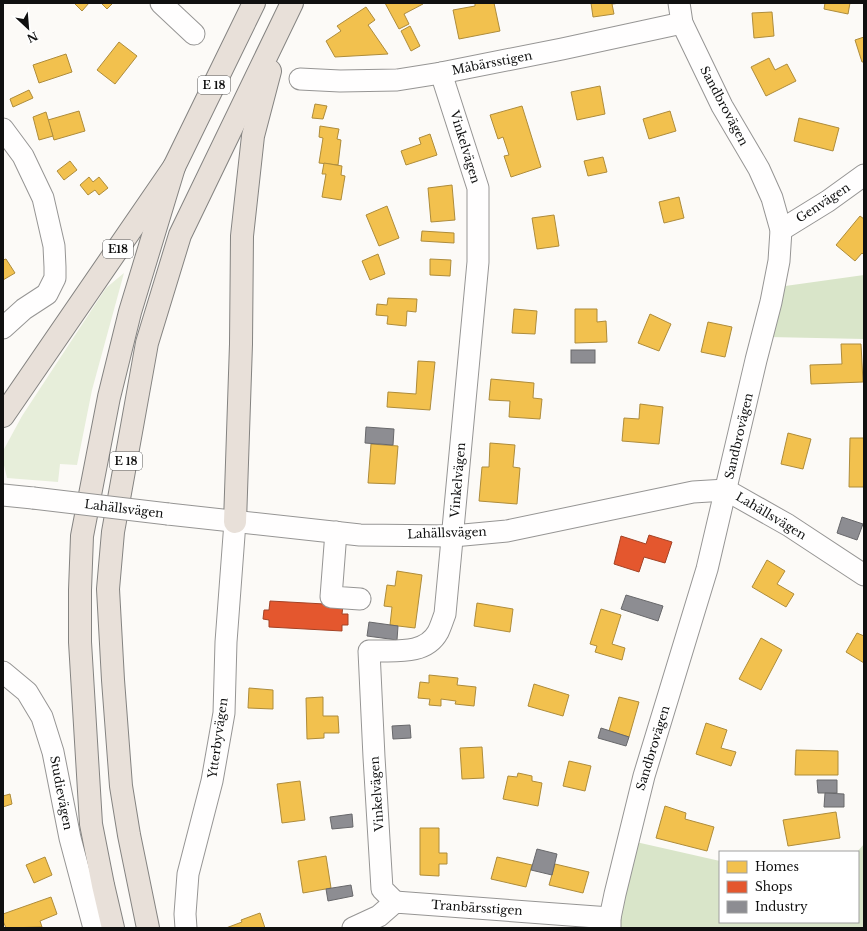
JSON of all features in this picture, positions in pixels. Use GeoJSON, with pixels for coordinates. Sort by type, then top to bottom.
{"type":"FeatureCollection","features":[{"type":"Feature","properties":{"kind":"highway","name":"E 18"},"geometry":{"type":"LineString","coordinates":[[113,928],[91,824],[80,642],[82,536],[109,397],[130,312],[174,167],[254,3]]}},
{"type":"Feature","properties":{"kind":"highway","name":"E 18"},"geometry":{"type":"LineString","coordinates":[[234,522],[241,344],[243,228],[253,136],[288,12]]}},
{"type":"Feature","properties":{"kind":"highway","name":"E 18"},"geometry":{"type":"LineString","coordinates":[[148,928],[129,835],[121,786],[108,589],[112,532],[147,343],[180,235],[288,12]]}},
{"type":"Feature","properties":{"kind":"highway","name":"E18"},"geometry":{"type":"LineString","coordinates":[[3,416],[174,167]]}},
{"type":"Feature","properties":{"kind":"street"},"geometry":{"type":"LineString","coordinates":[[161,3],[194,34]]}},
{"type":"Feature","properties":{"kind":"street","name":"Sandbrovägen"},"geometry":{"type":"LineString","coordinates":[[610,923],[644,776],[707,569],[771,302],[779,260],[781,230],[772,198],[760,170],[722,106],[682,23],[679,3]]}},
{"type":"Feature","properties":{"kind":"street","name":"Måbärsstigen"},"geometry":{"type":"LineString","coordinates":[[300,79],[340,81],[397,80],[441,73],[562,49],[682,23]]}},
{"type":"Feature","properties":{"kind":"street","name":"Vinkelvägen"},"geometry":{"type":"LineString","coordinates":[[395,902],[382,889],[369,651],[415,650],[427,645],[438,632],[445,614],[478,262],[478,188],[441,73]]}},
{"type":"Feature","properties":{"kind":"street"},"geometry":{"type":"LineString","coordinates":[[3,129],[23,156],[43,198],[54,246],[55,278],[47,294],[24,309],[3,328]]}},
{"type":"Feature","properties":{"kind":"street","name":"Genvägen"},"geometry":{"type":"LineString","coordinates":[[781,230],[828,201],[864,175]]}},
{"type":"Feature","properties":{"kind":"street","name":"Lahällsvägen"},"geometry":{"type":"LineString","coordinates":[[3,495],[360,535],[453,536],[507,530],[693,492],[726,490],[788,525],[864,575]]}},
{"type":"Feature","properties":{"kind":"street","name":"Ytterbyvägen"},"geometry":{"type":"LineString","coordinates":[[186,928],[185,914],[188,874],[212,781],[224,713],[226,642],[234,522]]}},
{"type":"Feature","properties":{"kind":"street"},"geometry":{"type":"LineString","coordinates":[[336,532],[331,597],[360,599]]}},
{"type":"Feature","properties":{"kind":"street","name":"Studievägen"},"geometry":{"type":"LineString","coordinates":[[3,672],[27,692],[42,717],[53,752],[70,838],[94,928]]}},
{"type":"Feature","properties":{"kind":"street"},"geometry":{"type":"LineString","coordinates":[[352,928],[379,916],[395,902]]}},
{"type":"Feature","properties":{"kind":"street","name":"Tranbärsstigen"},"geometry":{"type":"LineString","coordinates":[[395,902],[610,923]]}},
{"type":"Feature","properties":{"kind":"green space"},"geometry":{"type":"Polygon","coordinates":[[[124,273],[92,390],[77,465],[60,464],[58,482],[7,478],[3,461],[3,451],[22,416],[106,288],[124,273]]]}},
{"type":"Feature","properties":{"kind":"green space"},"geometry":{"type":"Polygon","coordinates":[[[864,275],[864,339],[769,337],[778,287],[864,275]]]}},
{"type":"Feature","properties":{"kind":"green space"},"geometry":{"type":"Polygon","coordinates":[[[636,842],[719,861],[719,923],[859,923],[858,851],[864,844],[864,928],[616,928],[636,842]]]}},
{"type":"Feature","properties":{"kind":"building: Homes"},"geometry":{"type":"Polygon","coordinates":[[[74,3],[89,3],[82,11],[74,3]]]}},
{"type":"Feature","properties":{"kind":"building: Homes"},"geometry":{"type":"Polygon","coordinates":[[[101,3],[113,3],[107,9],[101,3]]]}},
{"type":"Feature","properties":{"kind":"building: Homes"},"geometry":{"type":"Polygon","coordinates":[[[385,3],[423,4],[404,14],[409,24],[399,29],[385,3]]]}},
{"type":"Feature","properties":{"kind":"building: Homes"},"geometry":{"type":"Polygon","coordinates":[[[475,3],[494,3],[500,31],[459,39],[453,10],[475,6],[475,3]]]}},
{"type":"Feature","properties":{"kind":"building: Homes"},"geometry":{"type":"Polygon","coordinates":[[[591,3],[621,3],[612,4],[614,14],[593,17],[591,3]]]}},
{"type":"Feature","properties":{"kind":"building: Homes"},"geometry":{"type":"Polygon","coordinates":[[[825,3],[850,3],[848,14],[824,9],[825,3]]]}},
{"type":"Feature","properties":{"kind":"building: Homes"},"geometry":{"type":"Polygon","coordinates":[[[366,7],[375,20],[368,25],[388,54],[335,57],[326,41],[341,31],[337,26],[366,7]]]}},
{"type":"Feature","properties":{"kind":"building: Homes"},"geometry":{"type":"Polygon","coordinates":[[[772,12],[774,36],[754,38],[752,13],[772,12]]]}},
{"type":"Feature","properties":{"kind":"building: Homes"},"geometry":{"type":"Polygon","coordinates":[[[410,26],[420,46],[411,51],[401,31],[410,26]]]}},
{"type":"Feature","properties":{"kind":"building: Homes"},"geometry":{"type":"Polygon","coordinates":[[[864,37],[864,62],[862,62],[855,40],[864,37]]]}},
{"type":"Feature","properties":{"kind":"building: Homes"},"geometry":{"type":"Polygon","coordinates":[[[119,42],[137,56],[115,84],[97,70],[119,42]]]}},
{"type":"Feature","properties":{"kind":"building: Homes"},"geometry":{"type":"Polygon","coordinates":[[[66,54],[72,72],[39,83],[33,65],[66,54]]]}},
{"type":"Feature","properties":{"kind":"building: Homes"},"geometry":{"type":"Polygon","coordinates":[[[769,58],[775,70],[787,64],[796,81],[766,96],[751,67],[769,58]]]}},
{"type":"Feature","properties":{"kind":"building: Homes"},"geometry":{"type":"Polygon","coordinates":[[[600,86],[605,114],[577,120],[571,92],[600,86]]]}},
{"type":"Feature","properties":{"kind":"building: Homes"},"geometry":{"type":"Polygon","coordinates":[[[29,90],[33,98],[13,107],[10,99],[29,90]]]}},
{"type":"Feature","properties":{"kind":"building: Homes"},"geometry":{"type":"Polygon","coordinates":[[[315,104],[327,106],[323,119],[312,118],[315,104]]]}},
{"type":"Feature","properties":{"kind":"building: Homes"},"geometry":{"type":"Polygon","coordinates":[[[522,106],[541,167],[511,177],[504,156],[509,155],[503,137],[498,139],[490,115],[522,106]]]}},
{"type":"Feature","properties":{"kind":"building: Homes"},"geometry":{"type":"Polygon","coordinates":[[[79,111],[85,131],[54,140],[48,120],[79,111]]]}},
{"type":"Feature","properties":{"kind":"building: Homes"},"geometry":{"type":"Polygon","coordinates":[[[670,111],[676,131],[649,139],[643,119],[670,111]]]}},
{"type":"Feature","properties":{"kind":"building: Homes"},"geometry":{"type":"Polygon","coordinates":[[[46,112],[53,136],[39,140],[33,117],[46,112]]]}},
{"type":"Feature","properties":{"kind":"building: Homes"},"geometry":{"type":"Polygon","coordinates":[[[799,118],[839,128],[833,151],[794,141],[799,118]]]}},
{"type":"Feature","properties":{"kind":"building: Homes"},"geometry":{"type":"Polygon","coordinates":[[[320,126],[339,129],[337,139],[341,140],[338,165],[319,163],[323,138],[319,137],[320,126]]]}},
{"type":"Feature","properties":{"kind":"building: Homes"},"geometry":{"type":"Polygon","coordinates":[[[430,134],[437,155],[406,165],[401,151],[421,144],[419,138],[430,134]]]}},
{"type":"Feature","properties":{"kind":"building: Homes"},"geometry":{"type":"Polygon","coordinates":[[[603,157],[607,172],[588,176],[584,161],[603,157]]]}},
{"type":"Feature","properties":{"kind":"building: Homes"},"geometry":{"type":"Polygon","coordinates":[[[70,161],[77,170],[64,180],[57,171],[70,161]]]}},
{"type":"Feature","properties":{"kind":"building: Homes"},"geometry":{"type":"Polygon","coordinates":[[[324,163],[342,166],[341,175],[345,176],[341,200],[322,197],[326,174],[322,174],[324,163]]]}},
{"type":"Feature","properties":{"kind":"building: Homes"},"geometry":{"type":"Polygon","coordinates":[[[89,177],[93,182],[99,177],[108,188],[99,195],[95,190],[88,195],[80,185],[89,177]]]}},
{"type":"Feature","properties":{"kind":"building: Homes"},"geometry":{"type":"Polygon","coordinates":[[[452,185],[455,220],[431,222],[428,188],[452,185]]]}},
{"type":"Feature","properties":{"kind":"building: Homes"},"geometry":{"type":"Polygon","coordinates":[[[679,197],[684,218],[664,223],[659,202],[679,197]]]}},
{"type":"Feature","properties":{"kind":"building: Homes"},"geometry":{"type":"Polygon","coordinates":[[[387,206],[399,238],[379,246],[366,215],[387,206]]]}},
{"type":"Feature","properties":{"kind":"building: Homes"},"geometry":{"type":"Polygon","coordinates":[[[554,215],[559,246],[537,249],[532,218],[554,215]]]}},
{"type":"Feature","properties":{"kind":"building: Homes"},"geometry":{"type":"Polygon","coordinates":[[[860,216],[864,219],[864,255],[862,253],[855,261],[836,245],[860,216]]]}},
{"type":"Feature","properties":{"kind":"building: Homes"},"geometry":{"type":"Polygon","coordinates":[[[422,231],[454,233],[454,243],[421,241],[422,231]]]}},
{"type":"Feature","properties":{"kind":"building: Homes"},"geometry":{"type":"Polygon","coordinates":[[[378,254],[385,274],[370,280],[362,261],[378,254]]]}},
{"type":"Feature","properties":{"kind":"building: Homes"},"geometry":{"type":"Polygon","coordinates":[[[6,259],[15,273],[3,280],[3,260],[6,259]]]}},
{"type":"Feature","properties":{"kind":"building: Homes"},"geometry":{"type":"Polygon","coordinates":[[[430,259],[451,260],[450,276],[430,275],[430,259]]]}},
{"type":"Feature","properties":{"kind":"building: Homes"},"geometry":{"type":"Polygon","coordinates":[[[388,298],[417,299],[416,312],[407,311],[406,326],[387,324],[388,316],[376,315],[377,304],[387,305],[388,298]]]}},
{"type":"Feature","properties":{"kind":"building: Homes"},"geometry":{"type":"Polygon","coordinates":[[[514,309],[537,311],[535,334],[512,333],[514,309]]]}},
{"type":"Feature","properties":{"kind":"building: Homes"},"geometry":{"type":"Polygon","coordinates":[[[575,309],[597,309],[597,322],[606,321],[607,342],[575,343],[575,309]]]}},
{"type":"Feature","properties":{"kind":"building: Homes"},"geometry":{"type":"Polygon","coordinates":[[[650,314],[671,324],[659,351],[638,343],[650,314]]]}},
{"type":"Feature","properties":{"kind":"building: Homes"},"geometry":{"type":"Polygon","coordinates":[[[708,322],[732,327],[725,357],[701,352],[708,322]]]}},
{"type":"Feature","properties":{"kind":"building: Homes"},"geometry":{"type":"Polygon","coordinates":[[[841,344],[861,344],[863,382],[811,384],[810,365],[842,364],[841,344]]]}},
{"type":"Feature","properties":{"kind":"building: Homes"},"geometry":{"type":"Polygon","coordinates":[[[418,361],[435,362],[430,410],[387,407],[388,392],[416,394],[418,361]]]}},
{"type":"Feature","properties":{"kind":"building: Homes"},"geometry":{"type":"Polygon","coordinates":[[[491,379],[534,383],[533,398],[542,399],[540,419],[509,417],[510,401],[489,400],[491,379]]]}},
{"type":"Feature","properties":{"kind":"building: Homes"},"geometry":{"type":"Polygon","coordinates":[[[640,404],[663,407],[659,444],[622,441],[624,418],[639,419],[640,404]]]}},
{"type":"Feature","properties":{"kind":"building: Homes"},"geometry":{"type":"Polygon","coordinates":[[[788,433],[811,439],[803,469],[781,464],[788,433]]]}},
{"type":"Feature","properties":{"kind":"building: Homes"},"geometry":{"type":"Polygon","coordinates":[[[850,438],[864,438],[864,487],[849,487],[850,438]]]}},
{"type":"Feature","properties":{"kind":"building: Homes"},"geometry":{"type":"Polygon","coordinates":[[[490,443],[515,445],[513,467],[520,468],[517,504],[479,501],[482,467],[489,467],[490,443]]]}},
{"type":"Feature","properties":{"kind":"building: Homes"},"geometry":{"type":"Polygon","coordinates":[[[371,444],[398,446],[395,484],[368,483],[371,444]]]}},
{"type":"Feature","properties":{"kind":"building: Homes"},"geometry":{"type":"Polygon","coordinates":[[[767,560],[785,571],[777,584],[794,594],[786,607],[752,587],[767,560]]]}},
{"type":"Feature","properties":{"kind":"building: Homes"},"geometry":{"type":"Polygon","coordinates":[[[397,571],[422,575],[415,628],[390,625],[392,607],[384,606],[387,585],[395,586],[397,571]]]}},
{"type":"Feature","properties":{"kind":"building: Homes"},"geometry":{"type":"Polygon","coordinates":[[[477,603],[513,609],[510,632],[474,626],[477,603]]]}},
{"type":"Feature","properties":{"kind":"building: Homes"},"geometry":{"type":"Polygon","coordinates":[[[601,609],[621,615],[612,644],[625,648],[622,660],[595,652],[597,646],[590,644],[601,609]]]}},
{"type":"Feature","properties":{"kind":"building: Homes"},"geometry":{"type":"Polygon","coordinates":[[[857,633],[864,636],[864,663],[846,652],[857,633]]]}},
{"type":"Feature","properties":{"kind":"building: Homes"},"geometry":{"type":"Polygon","coordinates":[[[761,638],[782,650],[761,690],[739,679],[761,638]]]}},
{"type":"Feature","properties":{"kind":"building: Homes"},"geometry":{"type":"Polygon","coordinates":[[[429,675],[458,678],[457,685],[476,687],[474,706],[455,704],[456,701],[441,699],[441,706],[429,705],[430,699],[418,698],[420,682],[429,683],[429,675]]]}},
{"type":"Feature","properties":{"kind":"building: Homes"},"geometry":{"type":"Polygon","coordinates":[[[534,684],[569,695],[563,716],[528,706],[534,684]]]}},
{"type":"Feature","properties":{"kind":"building: Homes"},"geometry":{"type":"Polygon","coordinates":[[[249,688],[273,690],[273,709],[248,708],[249,688]]]}},
{"type":"Feature","properties":{"kind":"building: Homes"},"geometry":{"type":"Polygon","coordinates":[[[323,697],[323,716],[338,716],[339,733],[324,733],[324,738],[307,739],[306,698],[323,697]]]}},
{"type":"Feature","properties":{"kind":"building: Homes"},"geometry":{"type":"Polygon","coordinates":[[[619,697],[639,702],[629,737],[609,731],[619,697]]]}},
{"type":"Feature","properties":{"kind":"building: Homes"},"geometry":{"type":"Polygon","coordinates":[[[706,723],[727,730],[721,748],[736,752],[731,766],[696,754],[706,723]]]}},
{"type":"Feature","properties":{"kind":"building: Homes"},"geometry":{"type":"Polygon","coordinates":[[[482,747],[484,778],[462,779],[460,748],[482,747]]]}},
{"type":"Feature","properties":{"kind":"building: Homes"},"geometry":{"type":"Polygon","coordinates":[[[796,750],[838,751],[838,775],[795,775],[796,750]]]}},
{"type":"Feature","properties":{"kind":"building: Homes"},"geometry":{"type":"Polygon","coordinates":[[[569,761],[591,766],[585,791],[563,786],[569,761]]]}},
{"type":"Feature","properties":{"kind":"building: Homes"},"geometry":{"type":"Polygon","coordinates":[[[518,773],[532,776],[532,781],[542,783],[538,806],[503,799],[508,776],[517,777],[518,773]]]}},
{"type":"Feature","properties":{"kind":"building: Homes"},"geometry":{"type":"Polygon","coordinates":[[[300,781],[305,820],[282,823],[277,784],[300,781]]]}},
{"type":"Feature","properties":{"kind":"building: Homes"},"geometry":{"type":"Polygon","coordinates":[[[10,794],[12,804],[3,807],[3,796],[10,794]]]}},
{"type":"Feature","properties":{"kind":"building: Homes"},"geometry":{"type":"Polygon","coordinates":[[[665,806],[686,813],[685,819],[714,827],[707,851],[656,838],[665,806]]]}},
{"type":"Feature","properties":{"kind":"building: Homes"},"geometry":{"type":"Polygon","coordinates":[[[836,812],[840,838],[788,846],[783,820],[836,812]]]}},
{"type":"Feature","properties":{"kind":"building: Homes"},"geometry":{"type":"Polygon","coordinates":[[[420,828],[439,828],[439,853],[447,853],[447,864],[439,864],[439,876],[420,875],[420,828]]]}},
{"type":"Feature","properties":{"kind":"building: Homes"},"geometry":{"type":"Polygon","coordinates":[[[326,856],[331,888],[303,893],[298,861],[326,856]]]}},
{"type":"Feature","properties":{"kind":"building: Homes"},"geometry":{"type":"Polygon","coordinates":[[[45,857],[52,875],[34,883],[26,865],[45,857]]]}},
{"type":"Feature","properties":{"kind":"building: Homes"},"geometry":{"type":"Polygon","coordinates":[[[497,857],[532,865],[526,887],[491,879],[497,857]]]}},
{"type":"Feature","properties":{"kind":"building: Homes"},"geometry":{"type":"Polygon","coordinates":[[[555,864],[589,872],[583,893],[549,885],[555,864]]]}},
{"type":"Feature","properties":{"kind":"building: Homes"},"geometry":{"type":"Polygon","coordinates":[[[51,897],[57,914],[40,921],[42,927],[6,928],[3,921],[3,914],[51,897]]]}},
{"type":"Feature","properties":{"kind":"building: Homes"},"geometry":{"type":"Polygon","coordinates":[[[260,913],[265,928],[226,928],[242,922],[241,920],[260,913]]]}},
{"type":"Feature","properties":{"kind":"building: Shops"},"geometry":{"type":"Polygon","coordinates":[[[649,535],[672,542],[665,563],[644,557],[639,572],[614,564],[621,536],[646,544],[649,535]]]}},
{"type":"Feature","properties":{"kind":"building: Shops"},"geometry":{"type":"Polygon","coordinates":[[[270,601],[343,605],[342,614],[348,614],[348,625],[342,625],[342,631],[269,627],[269,620],[263,619],[264,610],[269,610],[270,601]]]}},
{"type":"Feature","properties":{"kind":"building: Industry"},"geometry":{"type":"Polygon","coordinates":[[[571,350],[595,350],[595,363],[571,363],[571,350]]]}},
{"type":"Feature","properties":{"kind":"building: Industry"},"geometry":{"type":"Polygon","coordinates":[[[366,427],[394,429],[393,445],[365,443],[366,427]]]}},
{"type":"Feature","properties":{"kind":"building: Industry"},"geometry":{"type":"Polygon","coordinates":[[[842,517],[863,524],[857,540],[837,533],[842,517]]]}},
{"type":"Feature","properties":{"kind":"building: Industry"},"geometry":{"type":"Polygon","coordinates":[[[626,595],[663,606],[658,621],[621,609],[626,595]]]}},
{"type":"Feature","properties":{"kind":"building: Industry"},"geometry":{"type":"Polygon","coordinates":[[[369,622],[398,626],[397,640],[367,636],[369,622]]]}},
{"type":"Feature","properties":{"kind":"building: Industry"},"geometry":{"type":"Polygon","coordinates":[[[410,725],[411,738],[393,739],[392,726],[410,725]]]}},
{"type":"Feature","properties":{"kind":"building: Industry"},"geometry":{"type":"Polygon","coordinates":[[[601,728],[629,737],[626,746],[598,738],[601,728]]]}},
{"type":"Feature","properties":{"kind":"building: Industry"},"geometry":{"type":"Polygon","coordinates":[[[817,780],[837,780],[837,793],[818,793],[817,780]]]}},
{"type":"Feature","properties":{"kind":"building: Industry"},"geometry":{"type":"Polygon","coordinates":[[[825,793],[844,794],[844,807],[824,807],[825,793]]]}},
{"type":"Feature","properties":{"kind":"building: Industry"},"geometry":{"type":"Polygon","coordinates":[[[352,814],[353,827],[332,829],[330,817],[352,814]]]}},
{"type":"Feature","properties":{"kind":"building: Industry"},"geometry":{"type":"Polygon","coordinates":[[[537,849],[557,854],[552,875],[531,870],[537,849]]]}},
{"type":"Feature","properties":{"kind":"building: Industry"},"geometry":{"type":"Polygon","coordinates":[[[351,885],[353,896],[328,901],[326,889],[351,885]]]}}]}
